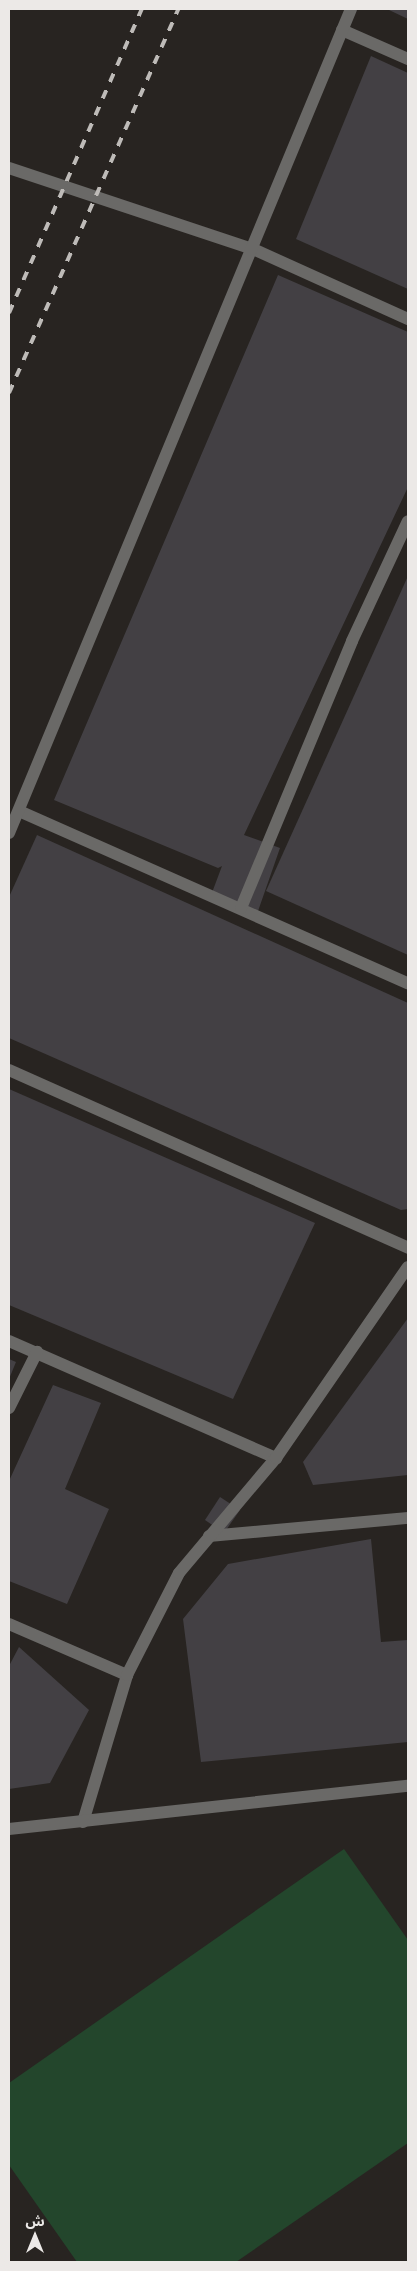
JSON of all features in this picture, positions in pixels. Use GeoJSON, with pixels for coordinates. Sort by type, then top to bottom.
{"type":"FeatureCollection","features":[{"type":"Feature","properties":{"kind":"street"},"geometry":{"type":"LineString","coordinates":[[9,833],[351,9]]}},
{"type":"Feature","properties":{"kind":"street"},"geometry":{"type":"LineString","coordinates":[[342,30],[408,59]]}},
{"type":"Feature","properties":{"kind":"street"},"geometry":{"type":"LineString","coordinates":[[9,168],[253,249],[408,319]]}},
{"type":"Feature","properties":{"kind":"street"},"geometry":{"type":"LineString","coordinates":[[241,908],[352,641],[408,521]]}},
{"type":"Feature","properties":{"kind":"street"},"geometry":{"type":"LineString","coordinates":[[19,811],[408,983]]}},
{"type":"Feature","properties":{"kind":"street"},"geometry":{"type":"LineString","coordinates":[[9,1070],[408,1248]]}},
{"type":"Feature","properties":{"kind":"street"},"geometry":{"type":"LineString","coordinates":[[83,1822],[127,1675],[179,1573],[276,1458],[408,1267]]}},
{"type":"Feature","properties":{"kind":"street"},"geometry":{"type":"LineString","coordinates":[[9,1341],[276,1458]]}},
{"type":"Feature","properties":{"kind":"street"},"geometry":{"type":"LineString","coordinates":[[9,1408],[37,1352]]}},
{"type":"Feature","properties":{"kind":"street"},"geometry":{"type":"LineString","coordinates":[[209,1536],[408,1518]]}},
{"type":"Feature","properties":{"kind":"street"},"geometry":{"type":"LineString","coordinates":[[9,1624],[127,1675]]}},
{"type":"Feature","properties":{"kind":"street"},"geometry":{"type":"LineString","coordinates":[[9,1829],[408,1786]]}},
{"type":"Feature","properties":{"kind":"green space"},"geometry":{"type":"Polygon","coordinates":[[[344,1849],[408,1940],[408,2143],[236,2262],[77,2262],[9,2165],[9,2083],[344,1849]]]}},
{"type":"Feature","properties":{"kind":"building"},"geometry":{"type":"Polygon","coordinates":[[[408,9],[408,19],[389,10],[408,9]]]}},
{"type":"Feature","properties":{"kind":"building"},"geometry":{"type":"Polygon","coordinates":[[[371,56],[408,73],[408,289],[296,239],[371,56]]]}},
{"type":"Feature","properties":{"kind":"building"},"geometry":{"type":"Polygon","coordinates":[[[278,275],[408,332],[408,487],[244,835],[280,848],[257,914],[210,898],[222,866],[218,868],[54,800],[278,275]]]}},
{"type":"Feature","properties":{"kind":"building"},"geometry":{"type":"Polygon","coordinates":[[[408,576],[408,955],[266,891],[408,576]]]}},
{"type":"Feature","properties":{"kind":"building"},"geometry":{"type":"Polygon","coordinates":[[[37,835],[408,1003],[408,1209],[401,1210],[9,1038],[9,897],[37,835]]]}},
{"type":"Feature","properties":{"kind":"building"},"geometry":{"type":"Polygon","coordinates":[[[9,1089],[315,1223],[233,1399],[9,1305],[9,1089]]]}},
{"type":"Feature","properties":{"kind":"building"},"geometry":{"type":"Polygon","coordinates":[[[408,1318],[408,1475],[313,1485],[303,1462],[408,1318]]]}},
{"type":"Feature","properties":{"kind":"building"},"geometry":{"type":"Polygon","coordinates":[[[9,1359],[16,1362],[9,1379],[9,1359]]]}},
{"type":"Feature","properties":{"kind":"building"},"geometry":{"type":"Polygon","coordinates":[[[53,1385],[101,1403],[65,1489],[109,1509],[67,1604],[9,1581],[9,1481],[53,1385]]]}},
{"type":"Feature","properties":{"kind":"building"},"geometry":{"type":"Polygon","coordinates":[[[220,1497],[240,1510],[224,1533],[205,1520],[220,1497]]]}},
{"type":"Feature","properties":{"kind":"building"},"geometry":{"type":"Polygon","coordinates":[[[371,1539],[381,1642],[408,1640],[408,1742],[201,1762],[183,1619],[228,1564],[371,1539]]]}},
{"type":"Feature","properties":{"kind":"building"},"geometry":{"type":"Polygon","coordinates":[[[19,1647],[89,1710],[50,1783],[9,1789],[9,1666],[19,1647]]]}},
{"type":"Feature","properties":{"kind":"railway"},"geometry":{"type":"LineString","coordinates":[[9,313],[142,9]]}},
{"type":"Feature","properties":{"kind":"railway"},"geometry":{"type":"LineString","coordinates":[[9,393],[178,9]]}}]}
